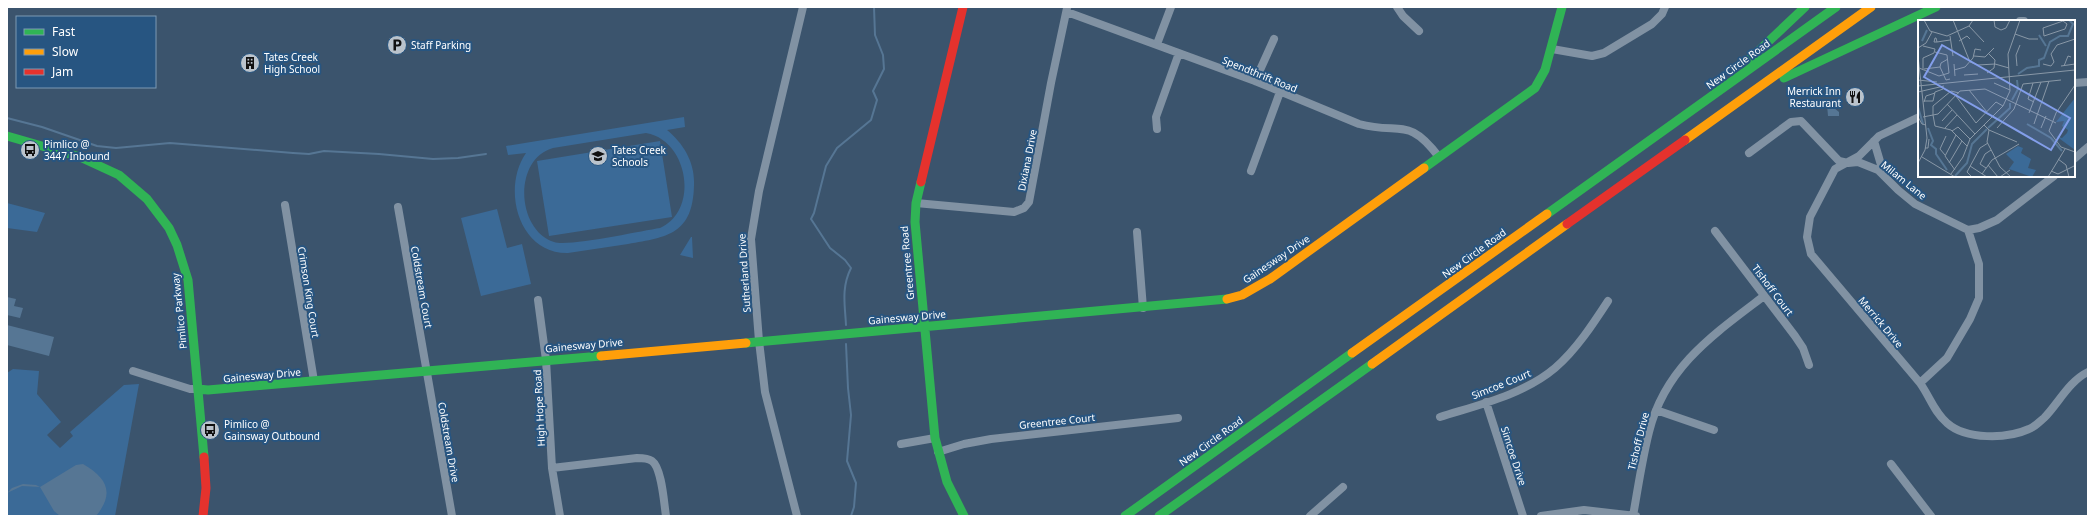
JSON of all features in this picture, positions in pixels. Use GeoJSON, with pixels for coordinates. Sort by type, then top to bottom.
{"type":"FeatureCollection","features":[{"type":"Feature","properties":{"kind":"main road","name":"Greentree Road"},"geometry":{"type":"LineString","coordinates":[[963,7],[916,204],[915,237],[935,438],[947,482],[964,516]]}},
{"type":"Feature","properties":{"kind":"main road","name":"Gainesway Drive"},"geometry":{"type":"LineString","coordinates":[[198,389],[208,390],[314,381],[1143,308],[1227,299],[1254,289],[1535,88],[1545,70],[1552,49],[1562,7]]}},
{"type":"Feature","properties":{"kind":"main road"},"geometry":{"type":"LineString","coordinates":[[1600,176],[1756,54],[1805,7]]}},
{"type":"Feature","properties":{"kind":"main road","name":"New Circle Road"},"geometry":{"type":"LineString","coordinates":[[1125,516],[1836,7]]}},
{"type":"Feature","properties":{"kind":"main road"},"geometry":{"type":"LineString","coordinates":[[1159,516],[1871,7]]}},
{"type":"Feature","properties":{"kind":"main road"},"geometry":{"type":"LineString","coordinates":[[1700,129],[1770,86],[1801,69],[1936,7]]}},
{"type":"Feature","properties":{"kind":"main road","name":"Pimlico Parkway"},"geometry":{"type":"LineString","coordinates":[[7,136],[103,166],[136,188],[156,209],[175,238],[185,267],[198,389],[206,488],[203,516]]}},
{"type":"Feature","properties":{"kind":"street","name":"Sutherland Drive"},"geometry":{"type":"LineString","coordinates":[[797,516],[768,404],[759,341],[751,239],[759,190],[803,7]]}},
{"type":"Feature","properties":{"kind":"street"},"geometry":{"type":"LineString","coordinates":[[1157,44],[1171,7]]}},
{"type":"Feature","properties":{"kind":"street"},"geometry":{"type":"LineString","coordinates":[[1397,7],[1403,16],[1419,31]]}},
{"type":"Feature","properties":{"kind":"street"},"geometry":{"type":"LineString","coordinates":[[1552,49],[1592,56],[1604,53],[1652,24],[1662,14],[1665,7]]}},
{"type":"Feature","properties":{"kind":"street","name":"Dixiana Drive"},"geometry":{"type":"LineString","coordinates":[[916,204],[1014,212],[1024,208],[1029,202],[1067,9]]}},
{"type":"Feature","properties":{"kind":"street","name":"Spendthrift Road"},"geometry":{"type":"LineString","coordinates":[[1067,9],[1360,124],[1370,127],[1410,130],[1425,139],[1439,157]]}},
{"type":"Feature","properties":{"kind":"street"},"geometry":{"type":"LineString","coordinates":[[1255,82],[1274,39]]}},
{"type":"Feature","properties":{"kind":"street"},"geometry":{"type":"LineString","coordinates":[[1157,128],[1156,117],[1179,53]]}},
{"type":"Feature","properties":{"kind":"street"},"geometry":{"type":"LineString","coordinates":[[2075,84],[2088,82]]}},
{"type":"Feature","properties":{"kind":"street"},"geometry":{"type":"LineString","coordinates":[[1251,171],[1280,92]]}},
{"type":"Feature","properties":{"kind":"street","name":"Merrick Drive"},"geometry":{"type":"LineString","coordinates":[[1918,117],[1885,133],[1874,141],[1859,156],[1835,169],[1810,217],[1807,237],[1809,249],[1821,267],[1920,383],[1932,406],[1949,425],[1968,433],[2005,435],[2018,434],[2035,426],[2072,384],[2088,372]]}},
{"type":"Feature","properties":{"kind":"street","name":"Milam Lane"},"geometry":{"type":"LineString","coordinates":[[1749,153],[1790,122],[1798,120],[1804,123],[1839,160],[1848,163],[1858,162],[1867,164],[1884,175],[1898,190],[1916,204],[1960,228],[1968,230]]}},
{"type":"Feature","properties":{"kind":"street"},"geometry":{"type":"LineString","coordinates":[[1874,141],[1884,175]]}},
{"type":"Feature","properties":{"kind":"street"},"geometry":{"type":"LineString","coordinates":[[2075,158],[2088,147]]}},
{"type":"Feature","properties":{"kind":"street"},"geometry":{"type":"LineString","coordinates":[[1920,383],[1946,358],[1970,319],[1979,298],[1981,290],[1979,264],[1968,230],[1979,228],[1997,220],[2053,177]]}},
{"type":"Feature","properties":{"kind":"street","name":"Crimson King Court"},"geometry":{"type":"LineString","coordinates":[[284,205],[314,381]]}},
{"type":"Feature","properties":{"kind":"street","name":"Coldstream Court"},"geometry":{"type":"LineString","coordinates":[[398,207],[426,371]]}},
{"type":"Feature","properties":{"kind":"street","name":"Tishoff Court"},"geometry":{"type":"LineString","coordinates":[[1715,231],[1795,336],[1809,365]]}},
{"type":"Feature","properties":{"kind":"street"},"geometry":{"type":"LineString","coordinates":[[1137,232],[1143,308]]}},
{"type":"Feature","properties":{"kind":"street","name":"Tishoff Drive"},"geometry":{"type":"LineString","coordinates":[[1634,516],[1649,432],[1656,410],[1673,377],[1696,350],[1764,296]]}},
{"type":"Feature","properties":{"kind":"street","name":"High Hope Road"},"geometry":{"type":"LineString","coordinates":[[538,300],[546,360],[552,468],[560,516]]}},
{"type":"Feature","properties":{"kind":"street","name":"Simcoe Court"},"geometry":{"type":"LineString","coordinates":[[1440,417],[1486,402],[1527,386],[1556,367],[1567,357],[1608,301]]}},
{"type":"Feature","properties":{"kind":"street","name":"Coldstream Drive"},"geometry":{"type":"LineString","coordinates":[[426,371],[452,516]]}},
{"type":"Feature","properties":{"kind":"street","name":"Gainesway Drive"},"geometry":{"type":"LineString","coordinates":[[133,372],[190,389],[198,389]]}},
{"type":"Feature","properties":{"kind":"street","name":"Simcoe Drive"},"geometry":{"type":"LineString","coordinates":[[1486,402],[1524,516]]}},
{"type":"Feature","properties":{"kind":"street"},"geometry":{"type":"LineString","coordinates":[[1656,410],[1714,430]]}},
{"type":"Feature","properties":{"kind":"street","name":"Greentree Court"},"geometry":{"type":"LineString","coordinates":[[938,452],[964,444],[991,439],[1178,418]]}},
{"type":"Feature","properties":{"kind":"street"},"geometry":{"type":"LineString","coordinates":[[900,444],[935,438]]}},
{"type":"Feature","properties":{"kind":"street"},"geometry":{"type":"LineString","coordinates":[[552,468],[648,459],[654,462],[658,469],[666,516]]}},
{"type":"Feature","properties":{"kind":"street"},"geometry":{"type":"LineString","coordinates":[[1891,464],[1930,516]]}},
{"type":"Feature","properties":{"kind":"street"},"geometry":{"type":"LineString","coordinates":[[1310,516],[1343,488]]}},
{"type":"Feature","properties":{"kind":"street"},"geometry":{"type":"LineString","coordinates":[[1541,516],[1584,510],[1634,516]]}},
{"type":"Feature","properties":{"kind":"shaded area"},"geometry":{"type":"Polygon","coordinates":[[[1829,102],[1833,104],[1834,108],[1839,112],[1839,116],[1828,116],[1827,105],[1829,102]]]}},
{"type":"Feature","properties":{"kind":"shaded area"},"geometry":{"type":"Polygon","coordinates":[[[684,117],[685,127],[667,130],[679,141],[687,154],[693,169],[693,201],[689,214],[676,230],[655,239],[568,253],[551,250],[537,243],[527,231],[519,217],[515,201],[515,184],[519,168],[526,153],[508,155],[506,146],[684,117]],[[646,133],[553,148],[540,155],[531,166],[526,179],[524,195],[526,210],[532,224],[541,235],[554,242],[562,243],[589,241],[660,228],[673,219],[681,207],[684,192],[684,176],[679,161],[672,148],[660,138],[646,133]]]}},
{"type":"Feature","properties":{"kind":"shaded area"},"geometry":{"type":"Polygon","coordinates":[[[660,141],[672,217],[549,236],[537,161],[660,141]]]}},
{"type":"Feature","properties":{"kind":"shaded area"},"geometry":{"type":"Polygon","coordinates":[[[7,203],[45,213],[37,232],[7,228],[7,203]]]}},
{"type":"Feature","properties":{"kind":"shaded area"},"geometry":{"type":"Polygon","coordinates":[[[497,209],[507,248],[522,244],[531,284],[481,296],[461,218],[497,209]]]}},
{"type":"Feature","properties":{"kind":"shaded area"},"geometry":{"type":"Polygon","coordinates":[[[691,237],[693,258],[680,255],[691,237]]]}},
{"type":"Feature","properties":{"kind":"shaded area"},"geometry":{"type":"Polygon","coordinates":[[[7,297],[16,299],[14,306],[23,308],[20,318],[7,315],[7,297]]]}},
{"type":"Feature","properties":{"kind":"shaded area"},"geometry":{"type":"Polygon","coordinates":[[[7,325],[54,337],[49,356],[7,345],[7,325]]]}},
{"type":"Feature","properties":{"kind":"shaded area"},"geometry":{"type":"Polygon","coordinates":[[[13,369],[39,371],[37,394],[61,422],[47,435],[60,448],[73,436],[70,432],[124,385],[139,384],[115,516],[7,516],[7,373],[13,369]]]}},
{"type":"Feature","properties":{"kind":"shaded area"},"geometry":{"type":"Polygon","coordinates":[[[83,464],[98,475],[106,487],[107,493],[102,508],[96,516],[60,516],[54,511],[40,487],[76,465],[83,464]]]}},
{"type":"Feature","properties":{"kind":"shaded area"},"geometry":{"type":"Polygon","coordinates":[[[23,484],[36,485],[40,487],[22,486],[7,493],[12,488],[23,484]]]}},
{"type":"Feature","properties":{"kind":"waterway"},"geometry":{"type":"LineString","coordinates":[[846,325],[845,290],[851,268],[845,260],[830,248],[811,219],[814,213],[826,166],[837,148],[871,120],[877,100],[873,91],[884,69],[883,55],[875,35],[874,7]]}},
{"type":"Feature","properties":{"kind":"waterway"},"geometry":{"type":"LineString","coordinates":[[7,118],[42,127],[97,146],[116,148],[170,143],[309,154],[324,151],[433,159],[458,158],[486,154]]}},
{"type":"Feature","properties":{"kind":"waterway"},"geometry":{"type":"LineString","coordinates":[[846,344],[851,415],[847,461],[856,483],[854,507],[851,516]]}},
{"type":"Feature","properties":{"kind":"traffic: fast"},"geometry":{"type":"LineString","coordinates":[[1424,168],[1535,88],[1545,70],[1562,7]]}},
{"type":"Feature","properties":{"kind":"traffic: fast"},"geometry":{"type":"LineString","coordinates":[[1750,59],[1805,7]]}},
{"type":"Feature","properties":{"kind":"traffic: fast"},"geometry":{"type":"LineString","coordinates":[[1547,214],[1836,7]]}},
{"type":"Feature","properties":{"kind":"traffic: fast"},"geometry":{"type":"LineString","coordinates":[[1784,78],[1936,7]]}},
{"type":"Feature","properties":{"kind":"traffic: fast"},"geometry":{"type":"LineString","coordinates":[[7,136],[80,157],[119,175],[147,199],[169,228],[177,245],[188,280],[204,457]]}},
{"type":"Feature","properties":{"kind":"traffic: fast"},"geometry":{"type":"LineString","coordinates":[[921,182],[916,203],[915,222],[935,438],[947,482],[964,516]]}},
{"type":"Feature","properties":{"kind":"traffic: fast"},"geometry":{"type":"LineString","coordinates":[[746,343],[1227,299]]}},
{"type":"Feature","properties":{"kind":"traffic: fast"},"geometry":{"type":"LineString","coordinates":[[1125,516],[1352,353]]}},
{"type":"Feature","properties":{"kind":"traffic: fast"},"geometry":{"type":"LineString","coordinates":[[198,389],[208,390],[601,356]]}},
{"type":"Feature","properties":{"kind":"traffic: fast"},"geometry":{"type":"LineString","coordinates":[[1159,516],[1372,364]]}},
{"type":"Feature","properties":{"kind":"traffic: slow"},"geometry":{"type":"LineString","coordinates":[[1685,140],[1871,7]]}},
{"type":"Feature","properties":{"kind":"traffic: slow"},"geometry":{"type":"LineString","coordinates":[[1227,299],[1242,295],[1270,279],[1424,168]]}},
{"type":"Feature","properties":{"kind":"traffic: slow"},"geometry":{"type":"LineString","coordinates":[[1352,353],[1547,214]]}},
{"type":"Feature","properties":{"kind":"traffic: slow"},"geometry":{"type":"LineString","coordinates":[[1372,364],[1567,224]]}},
{"type":"Feature","properties":{"kind":"traffic: slow"},"geometry":{"type":"LineString","coordinates":[[601,356],[746,343]]}},
{"type":"Feature","properties":{"kind":"traffic: jam"},"geometry":{"type":"LineString","coordinates":[[921,182],[963,7]]}},
{"type":"Feature","properties":{"kind":"traffic: jam"},"geometry":{"type":"LineString","coordinates":[[1567,224],[1685,140]]}},
{"type":"Feature","properties":{"kind":"traffic: jam"},"geometry":{"type":"LineString","coordinates":[[203,516],[206,488],[204,457]]}},
{"type":"Feature","properties":{"kind":"place","name":"Staff Parking"},"geometry":{"type":"Point","coordinates":[397,45]}},
{"type":"Feature","properties":{"kind":"place","name":"Tates Creek High School"},"geometry":{"type":"Point","coordinates":[250,63]}},
{"type":"Feature","properties":{"kind":"place","name":"Merrick Inn Restaurant"},"geometry":{"type":"Point","coordinates":[1855,97]}},
{"type":"Feature","properties":{"kind":"place","name":"Pimlico @ 3447 Inbound"},"geometry":{"type":"Point","coordinates":[30,150]}},
{"type":"Feature","properties":{"kind":"place","name":"Tates Creek Schools"},"geometry":{"type":"Point","coordinates":[598,156]}},
{"type":"Feature","properties":{"kind":"place","name":"Pimlico @ Gainsway Outbound"},"geometry":{"type":"Point","coordinates":[210,430]}}]}
